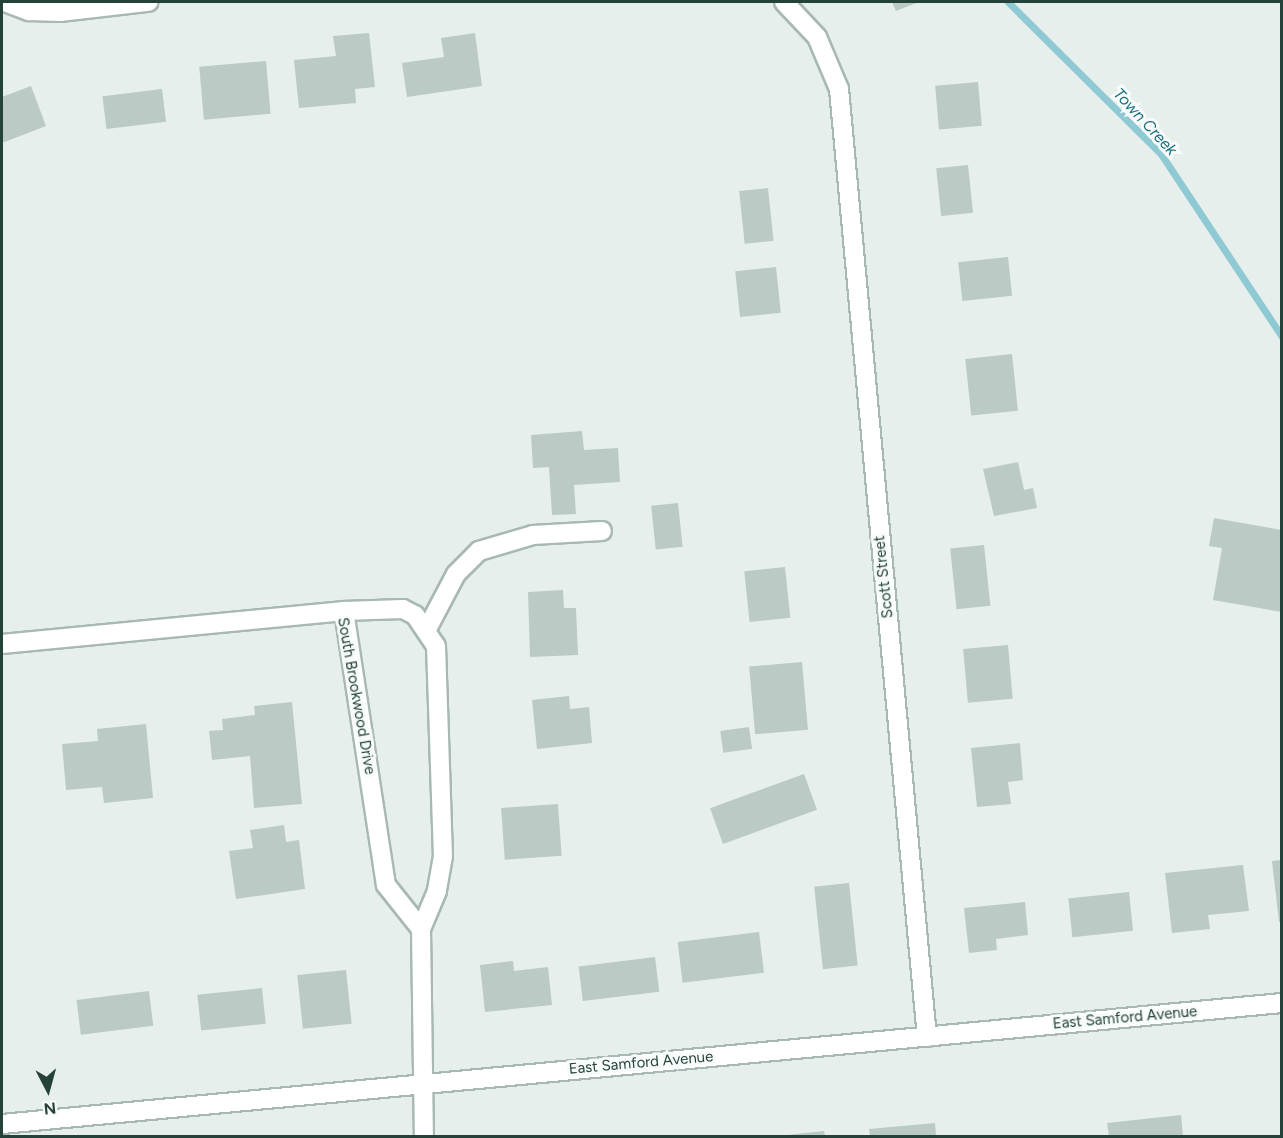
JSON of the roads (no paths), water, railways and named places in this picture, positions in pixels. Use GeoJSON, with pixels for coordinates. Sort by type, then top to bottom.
{"type":"FeatureCollection","features":[{"type":"Feature","properties":{"kind":"street"},"geometry":{"type":"LineString","coordinates":[[5,2],[30,11],[60,12],[148,2]]}},
{"type":"Feature","properties":{"kind":"street","name":"Scott Street"},"geometry":{"type":"LineString","coordinates":[[784,2],[817,37],[838,89],[842,117],[843,176],[927,1037]]}},
{"type":"Feature","properties":{"kind":"street"},"geometry":{"type":"LineString","coordinates":[[427,629],[456,574],[479,551],[532,535],[602,531]]}},
{"type":"Feature","properties":{"kind":"street"},"geometry":{"type":"LineString","coordinates":[[344,610],[403,609],[427,629],[436,646],[443,856],[437,891],[421,929],[424,1137]]}},
{"type":"Feature","properties":{"kind":"street","name":"South Brookwood Drive"},"geometry":{"type":"LineString","coordinates":[[2,644],[344,610],[386,885],[421,929]]}},
{"type":"Feature","properties":{"kind":"street","name":"East Samford Avenue"},"geometry":{"type":"LineString","coordinates":[[2,1124],[1281,1003]]}},
{"type":"Feature","properties":{"kind":"waterway","name":"Town Creek"},"geometry":{"type":"LineString","coordinates":[[1008,2],[1161,154],[1282,337]]}}]}
